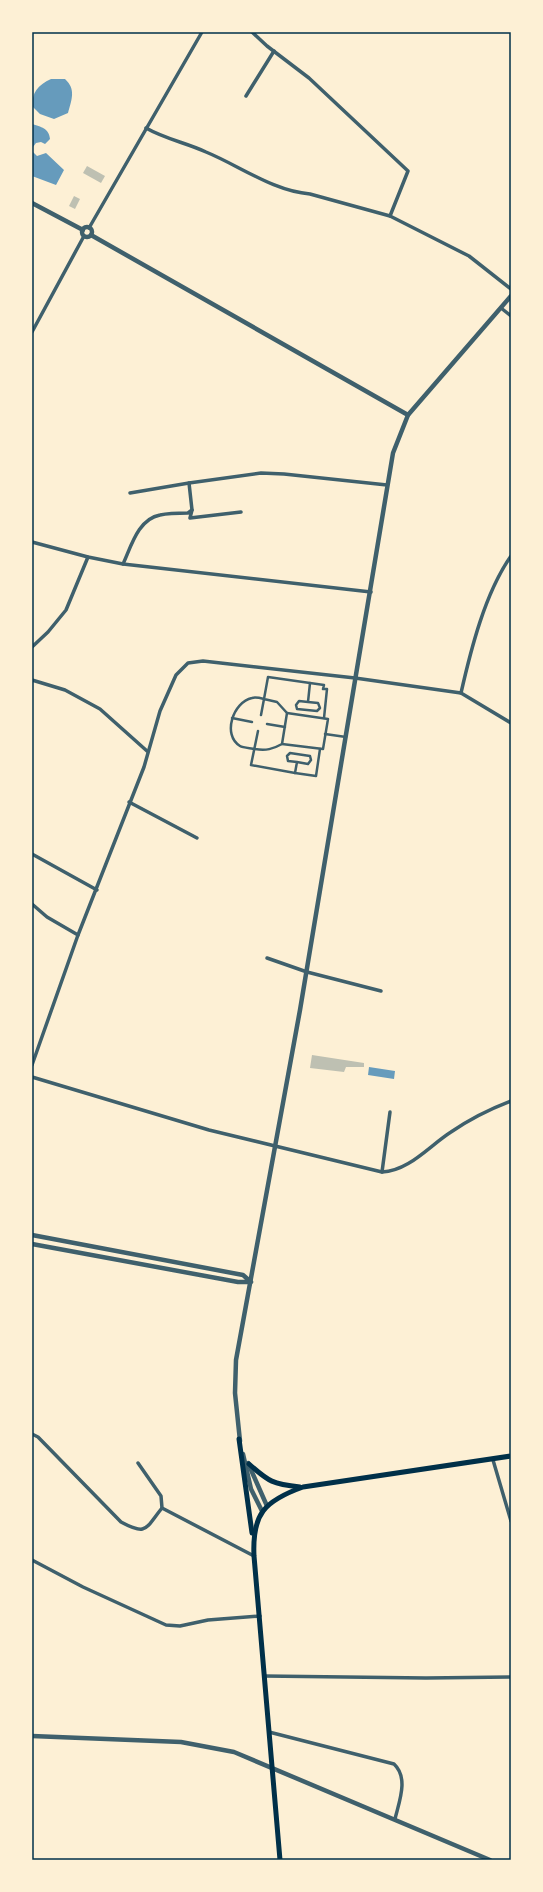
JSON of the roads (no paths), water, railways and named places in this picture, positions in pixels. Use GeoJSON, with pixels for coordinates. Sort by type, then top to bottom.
{"type":"FeatureCollection","features":[{"type":"Feature","properties":{"kind":"main road"},"geometry":{"type":"LineString","coordinates":[[239,1439],[253,1537],[280,1860]]}},
{"type":"Feature","properties":{"kind":"main road"},"geometry":{"type":"LineString","coordinates":[[253,1537],[262,1511],[285,1493],[302,1487],[493,1460],[511,1456]]}},
{"type":"Feature","properties":{"kind":"main road"},"geometry":{"type":"LineString","coordinates":[[249,1464],[265,1479],[277,1484],[302,1487]]}},
{"type":"Feature","properties":{"kind":"street"},"geometry":{"type":"LineString","coordinates":[[91,235],[92,232],[90,228],[202,32]]}},
{"type":"Feature","properties":{"kind":"street"},"geometry":{"type":"LineString","coordinates":[[252,32],[274,52],[309,78],[408,170],[390,216]]}},
{"type":"Feature","properties":{"kind":"street"},"geometry":{"type":"LineString","coordinates":[[246,96],[274,52]]}},
{"type":"Feature","properties":{"kind":"street"},"geometry":{"type":"LineString","coordinates":[[146,128],[212,154],[262,180],[301,193],[310,194],[390,216],[469,256],[511,289]]}},
{"type":"Feature","properties":{"kind":"street"},"geometry":{"type":"LineString","coordinates":[[32,203],[83,230],[90,228]]}},
{"type":"Feature","properties":{"kind":"street"},"geometry":{"type":"LineString","coordinates":[[32,332],[84,236],[83,230]]}},
{"type":"Feature","properties":{"kind":"street"},"geometry":{"type":"LineString","coordinates":[[84,236],[88,237],[91,235],[408,415]]}},
{"type":"Feature","properties":{"kind":"street"},"geometry":{"type":"LineString","coordinates":[[262,1511],[251,1489],[239,1439],[235,1393],[236,1360],[276,1147],[281,1109],[371,592],[393,453],[408,415],[511,296]]}},
{"type":"Feature","properties":{"kind":"street"},"geometry":{"type":"LineString","coordinates":[[501,308],[511,316]]}},
{"type":"Feature","properties":{"kind":"street"},"geometry":{"type":"LineString","coordinates":[[130,493],[261,473],[387,485]]}},
{"type":"Feature","properties":{"kind":"street"},"geometry":{"type":"LineString","coordinates":[[189,483],[192,510],[190,516],[193,519],[241,512]]}},
{"type":"Feature","properties":{"kind":"street"},"geometry":{"type":"LineString","coordinates":[[123,564],[138,531],[148,520],[160,515],[188,513],[192,510]]}},
{"type":"Feature","properties":{"kind":"street"},"geometry":{"type":"LineString","coordinates":[[32,542],[88,557],[123,564],[371,592]]}},
{"type":"Feature","properties":{"kind":"street"},"geometry":{"type":"LineString","coordinates":[[461,693],[468,660],[494,583],[511,556]]}},
{"type":"Feature","properties":{"kind":"street"},"geometry":{"type":"LineString","coordinates":[[32,647],[48,632],[66,610],[88,557]]}},
{"type":"Feature","properties":{"kind":"street"},"geometry":{"type":"LineString","coordinates":[[32,1065],[78,934],[144,767],[147,751],[160,711],[176,674],[188,662],[202,661],[355,678],[461,693],[511,724]]}},
{"type":"Feature","properties":{"kind":"street"},"geometry":{"type":"LineString","coordinates":[[261,715],[268,677],[324,685],[323,689],[327,690],[324,718]]}},
{"type":"Feature","properties":{"kind":"street"},"geometry":{"type":"LineString","coordinates":[[32,680],[65,690],[100,710],[147,751]]}},
{"type":"Feature","properties":{"kind":"street"},"geometry":{"type":"LineString","coordinates":[[308,702],[310,683]]}},
{"type":"Feature","properties":{"kind":"street"},"geometry":{"type":"LineString","coordinates":[[258,731],[254,749],[251,765],[316,776],[320,749],[323,749],[328,719],[287,713],[277,702],[251,698],[238,706],[232,718],[231,728],[233,738],[240,746],[254,749],[265,751],[282,744],[320,749]]}},
{"type":"Feature","properties":{"kind":"street"},"geometry":{"type":"LineString","coordinates":[[299,701],[308,702],[318,703],[320,708],[317,712],[298,709],[296,705],[299,701]]}},
{"type":"Feature","properties":{"kind":"street"},"geometry":{"type":"LineString","coordinates":[[282,744],[287,713]]}},
{"type":"Feature","properties":{"kind":"street"},"geometry":{"type":"LineString","coordinates":[[232,718],[252,722]]}},
{"type":"Feature","properties":{"kind":"street"},"geometry":{"type":"LineString","coordinates":[[267,724],[285,727]]}},
{"type":"Feature","properties":{"kind":"street"},"geometry":{"type":"LineString","coordinates":[[326,734],[346,737]]}},
{"type":"Feature","properties":{"kind":"street"},"geometry":{"type":"LineString","coordinates":[[290,753],[310,756],[311,760],[308,764],[297,762],[288,761],[287,756],[290,753]]}},
{"type":"Feature","properties":{"kind":"street"},"geometry":{"type":"LineString","coordinates":[[295,773],[297,762]]}},
{"type":"Feature","properties":{"kind":"street"},"geometry":{"type":"LineString","coordinates":[[129,802],[197,838]]}},
{"type":"Feature","properties":{"kind":"street"},"geometry":{"type":"LineString","coordinates":[[32,854],[96,890]]}},
{"type":"Feature","properties":{"kind":"street"},"geometry":{"type":"LineString","coordinates":[[32,904],[47,917],[78,934]]}},
{"type":"Feature","properties":{"kind":"street"},"geometry":{"type":"LineString","coordinates":[[267,958],[306,972],[381,991]]}},
{"type":"Feature","properties":{"kind":"street"},"geometry":{"type":"LineString","coordinates":[[32,1077],[202,1128],[382,1172],[392,1172],[403,1166],[478,1115],[511,1101]]}},
{"type":"Feature","properties":{"kind":"street"},"geometry":{"type":"LineString","coordinates":[[382,1172],[390,1112]]}},
{"type":"Feature","properties":{"kind":"street"},"geometry":{"type":"LineString","coordinates":[[32,1235],[243,1275],[251,1282]]}},
{"type":"Feature","properties":{"kind":"street"},"geometry":{"type":"LineString","coordinates":[[32,1244],[238,1282],[251,1282]]}},
{"type":"Feature","properties":{"kind":"street"},"geometry":{"type":"LineString","coordinates":[[32,1434],[38,1437],[121,1522],[136,1530],[141,1530],[146,1528],[162,1508],[161,1496],[138,1463]]}},
{"type":"Feature","properties":{"kind":"street"},"geometry":{"type":"LineString","coordinates":[[239,1439],[267,1506]]}},
{"type":"Feature","properties":{"kind":"street"},"geometry":{"type":"LineString","coordinates":[[493,1460],[511,1521]]}},
{"type":"Feature","properties":{"kind":"street"},"geometry":{"type":"LineString","coordinates":[[162,1508],[254,1556]]}},
{"type":"Feature","properties":{"kind":"street"},"geometry":{"type":"LineString","coordinates":[[32,1560],[83,1587],[166,1625],[180,1626],[208,1620],[260,1616]]}},
{"type":"Feature","properties":{"kind":"street"},"geometry":{"type":"LineString","coordinates":[[264,1676],[426,1678],[511,1677]]}},
{"type":"Feature","properties":{"kind":"street"},"geometry":{"type":"LineString","coordinates":[[269,1732],[394,1764],[401,1770],[403,1779],[395,1819]]}},
{"type":"Feature","properties":{"kind":"street"},"geometry":{"type":"LineString","coordinates":[[32,1736],[181,1742],[234,1752],[272,1766],[490,1860]]}},
{"type":"Feature","properties":{"kind":"water"},"geometry":{"type":"Polygon","coordinates":[[[51,79],[65,79],[72,90],[72,99],[68,113],[54,119],[40,114],[33,107],[33,98],[36,90],[42,84],[51,79]]]}},
{"type":"Feature","properties":{"kind":"water"},"geometry":{"type":"Polygon","coordinates":[[[32,124],[46,130],[50,139],[45,144],[41,142],[36,143],[33,147],[33,152],[37,156],[46,153],[64,170],[56,185],[32,176],[32,124]]]}},
{"type":"Feature","properties":{"kind":"water"},"geometry":{"type":"Polygon","coordinates":[[[369,1067],[395,1071],[394,1079],[368,1075],[369,1067]]]}}]}
